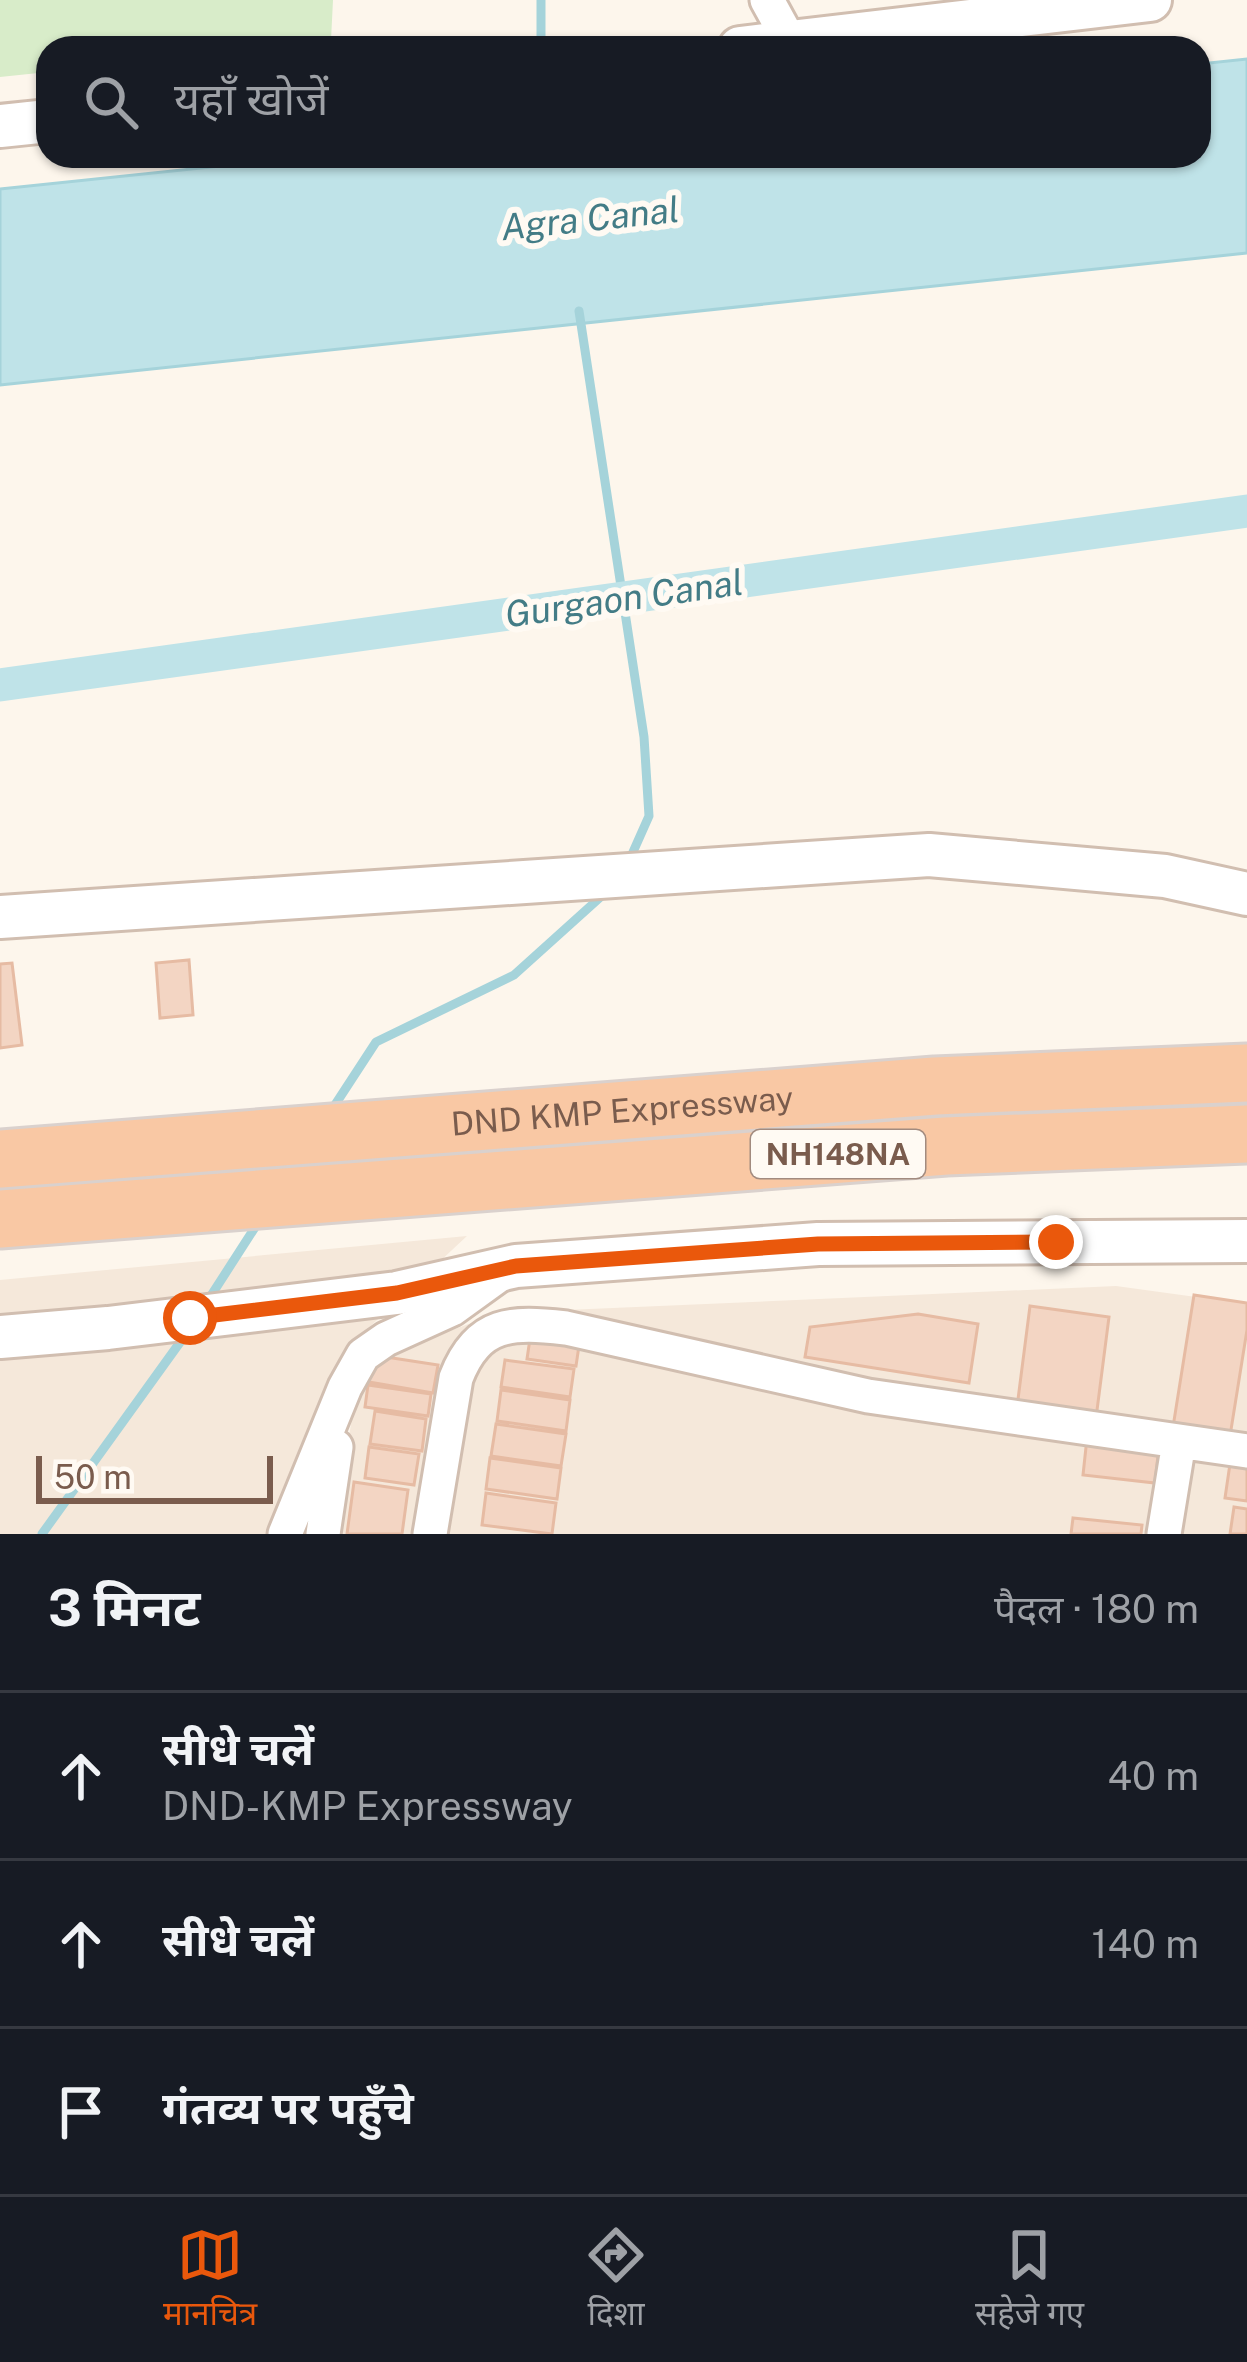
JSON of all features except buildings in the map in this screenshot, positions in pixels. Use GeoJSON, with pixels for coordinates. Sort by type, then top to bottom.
{"type":"FeatureCollection","features":[{"type":"Feature","properties":{"kind":"highway","name":"DND KMP Expressway"},"geometry":{"type":"LineString","coordinates":[[0,1159],[935,1086],[1247,1073]]}},
{"type":"Feature","properties":{"kind":"highway","name":"DND KMP Expressway"},"geometry":{"type":"LineString","coordinates":[[0,1219],[946,1146],[1247,1134]]}},
{"type":"Feature","properties":{"kind":"street"},"geometry":{"type":"LineString","coordinates":[[767,0],[787,36]]}},
{"type":"Feature","properties":{"kind":"street"},"geometry":{"type":"LineString","coordinates":[[834,36],[1150,0]]}},
{"type":"Feature","properties":{"kind":"street"},"geometry":{"type":"LineString","coordinates":[[0,126],[36,122]]}},
{"type":"Feature","properties":{"kind":"street"},"geometry":{"type":"LineString","coordinates":[[0,916],[929,855],[1165,876],[1247,894]]}},
{"type":"Feature","properties":{"kind":"street"},"geometry":{"type":"LineString","coordinates":[[0,1337],[397,1293],[516,1266],[818,1244],[1247,1241]]}},
{"type":"Feature","properties":{"kind":"street"},"geometry":{"type":"LineString","coordinates":[[285,1534],[345,1387],[363,1355],[452,1309],[488,1280],[516,1266]]}},
{"type":"Feature","properties":{"kind":"street"},"geometry":{"type":"LineString","coordinates":[[430,1534],[456,1378],[465,1354],[501,1327],[526,1324],[566,1328],[868,1396],[1247,1451]]}},
{"type":"Feature","properties":{"kind":"street"},"geometry":{"type":"LineString","coordinates":[[322,1534],[345,1387]]}},
{"type":"Feature","properties":{"kind":"street"},"geometry":{"type":"LineString","coordinates":[[1164,1534],[1179,1442]]}},
{"type":"Feature","properties":{"kind":"shaded area"},"geometry":{"type":"Polygon","coordinates":[[[467,1236],[346,1349],[313,1534],[0,1534],[0,1280],[467,1236]]]}},
{"type":"Feature","properties":{"kind":"shaded area"},"geometry":{"type":"Polygon","coordinates":[[[1116,1286],[1247,1304],[1247,1534],[333,1534],[361,1363],[499,1313],[1116,1286]]]}},
{"type":"Feature","properties":{"kind":"green space"},"geometry":{"type":"Polygon","coordinates":[[[0,0],[333,0],[331,36],[36,36],[36,73],[0,77],[0,0]]]}},
{"type":"Feature","properties":{"kind":"water","name":"Agra Canal"},"geometry":{"type":"Polygon","coordinates":[[[1247,59],[1247,253],[0,385],[0,189],[201,168],[1211,168],[1211,63],[1247,59]]]}},
{"type":"Feature","properties":{"kind":"waterway"},"geometry":{"type":"LineString","coordinates":[[541,0],[541,36]]}},
{"type":"Feature","properties":{"kind":"waterway"},"geometry":{"type":"LineString","coordinates":[[579,311],[644,737],[649,816],[629,861]]}},
{"type":"Feature","properties":{"kind":"waterway","name":"Gurgaon Canal"},"geometry":{"type":"LineString","coordinates":[[0,685],[1247,511]]}},
{"type":"Feature","properties":{"kind":"waterway"},"geometry":{"type":"LineString","coordinates":[[329,1114],[376,1042],[514,975],[605,893]]}},
{"type":"Feature","properties":{"kind":"waterway"},"geometry":{"type":"LineString","coordinates":[[205,1305],[261,1218]]}},
{"type":"Feature","properties":{"kind":"waterway"},"geometry":{"type":"LineString","coordinates":[[42,1534],[186,1334]]}},
{"type":"Feature","properties":{"kind":"route"},"geometry":{"type":"LineString","coordinates":[[190,1318],[397,1293],[516,1266],[818,1244],[1056,1242]]}}]}
